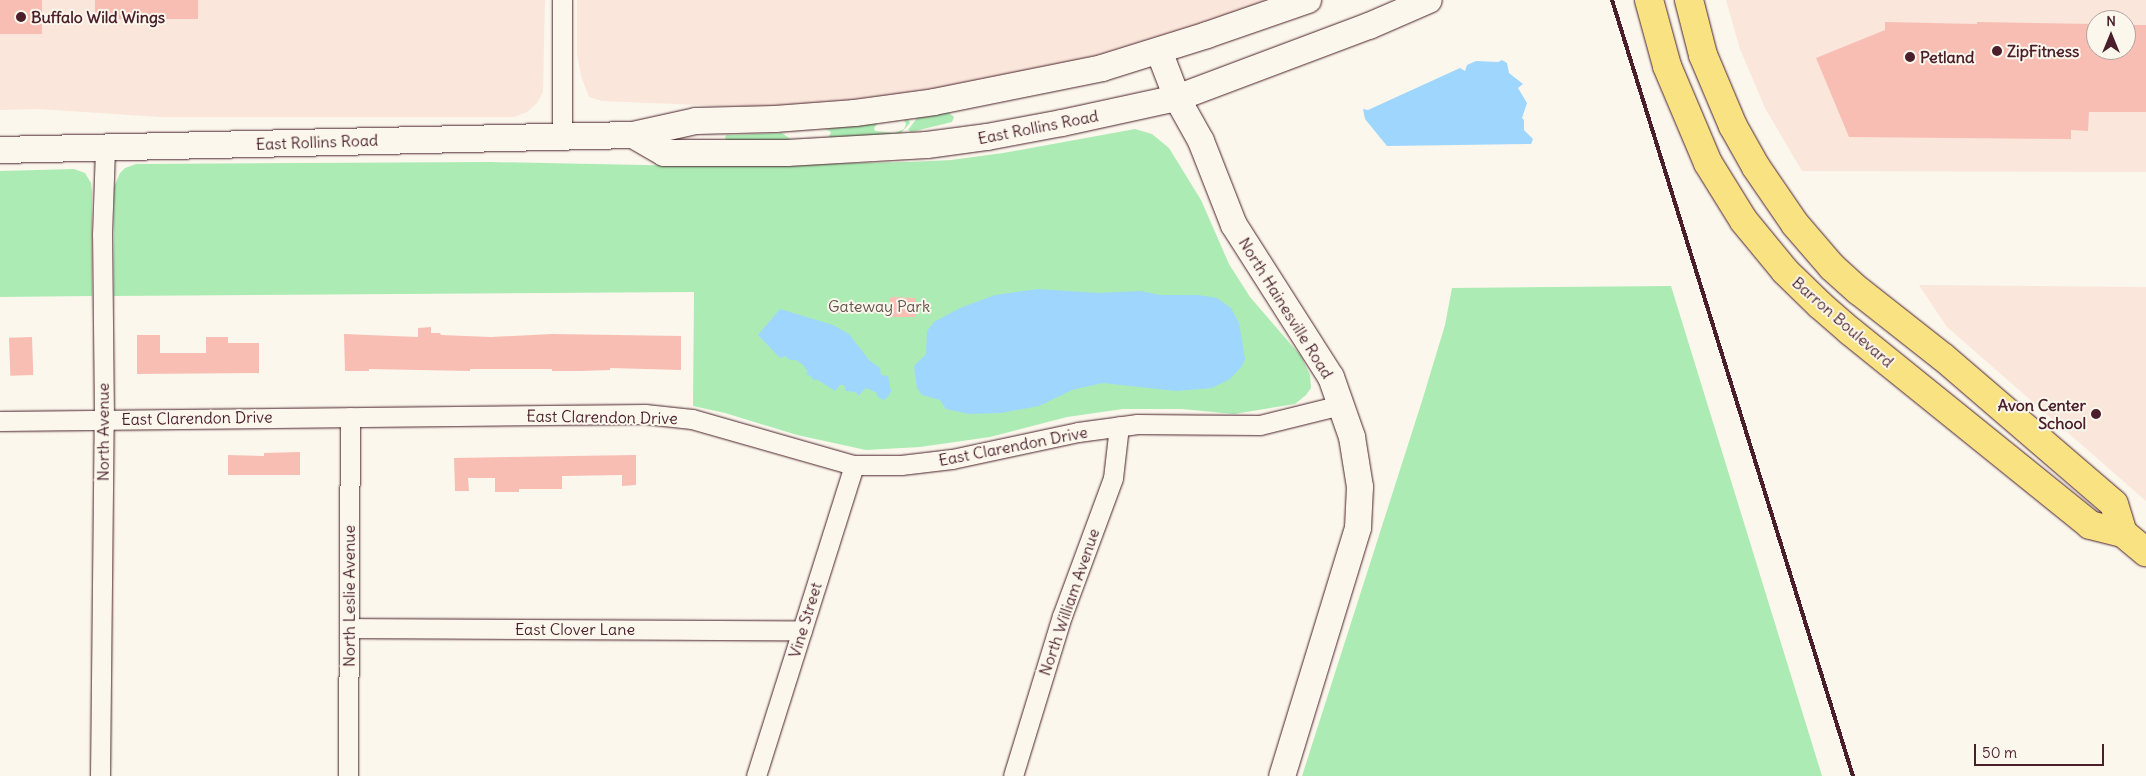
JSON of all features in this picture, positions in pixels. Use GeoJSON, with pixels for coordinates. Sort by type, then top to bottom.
{"type":"FeatureCollection","features":[{"type":"Feature","properties":{"kind":"main road","name":"East Rollins Road"},"geometry":{"type":"LineString","coordinates":[[0,150],[562,135],[633,135],[696,121],[775,119],[846,114],[934,102],[1102,68],[1159,51],[1308,0]]}},
{"type":"Feature","properties":{"kind":"main road","name":"East Rollins Road"},"geometry":{"type":"LineString","coordinates":[[633,135],[664,153],[787,153],[887,148],[995,136],[1177,98],[1369,26],[1428,0]]}},
{"type":"Feature","properties":{"kind":"main road","name":"Barron Boulevard"},"geometry":{"type":"LineString","coordinates":[[1648,0],[1667,66],[1708,163],[1744,220],[1785,271],[1856,337],[2090,525],[2123,533],[2146,552]]}},
{"type":"Feature","properties":{"kind":"main road","name":"Barron Boulevard"},"geometry":{"type":"LineString","coordinates":[[1688,0],[1703,55],[1733,126],[1760,174],[1795,224],[1832,268],[1859,292],[1950,362],[2114,504],[2123,533]]}},
{"type":"Feature","properties":{"kind":"main road","name":"North Hainesville Road"},"geometry":{"type":"LineString","coordinates":[[1159,51],[1177,98],[1201,141],[1234,226],[1331,377],[1352,437],[1360,487],[1358,528],[1282,776]]}},
{"type":"Feature","properties":{"kind":"street"},"geometry":{"type":"LineString","coordinates":[[562,0],[562,135]]}},
{"type":"Feature","properties":{"kind":"street","name":"North Avenue"},"geometry":{"type":"LineString","coordinates":[[100,776],[104,419],[102,235],[105,148]]}},
{"type":"Feature","properties":{"kind":"street","name":"East Clarendon Drive"},"geometry":{"type":"LineString","coordinates":[[0,421],[645,414],[692,419],[854,465],[901,465],[952,460],[1078,432],[1119,426],[1136,424],[1260,425],[1341,405]]}},
{"type":"Feature","properties":{"kind":"street","name":"North Leslie Avenue"},"geometry":{"type":"LineString","coordinates":[[348,776],[350,417]]}},
{"type":"Feature","properties":{"kind":"street","name":"North William Avenue"},"geometry":{"type":"LineString","coordinates":[[1012,776],[1062,616],[1113,478],[1119,426]]}},
{"type":"Feature","properties":{"kind":"street","name":"Vine Street"},"geometry":{"type":"LineString","coordinates":[[756,776],[854,465]]}},
{"type":"Feature","properties":{"kind":"street","name":"East Clover Lane"},"geometry":{"type":"LineString","coordinates":[[349,628],[802,630]]}},
{"type":"Feature","properties":{"kind":"shaded area"},"geometry":{"type":"Polygon","coordinates":[[[0,0],[545,0],[543,92],[537,103],[527,112],[514,117],[161,117],[37,109],[0,110],[0,0]]]}},
{"type":"Feature","properties":{"kind":"shaded area"},"geometry":{"type":"Polygon","coordinates":[[[577,0],[1300,0],[1077,69],[795,109],[602,101],[589,97],[581,76],[577,53],[577,0]]]}},
{"type":"Feature","properties":{"kind":"shaded area"},"geometry":{"type":"Polygon","coordinates":[[[1726,0],[2146,0],[2146,172],[1802,171],[1765,108],[1740,49],[1726,0]]]}},
{"type":"Feature","properties":{"kind":"shaded area","name":"Avon Center School"},"geometry":{"type":"Polygon","coordinates":[[[1919,285],[2146,287],[2146,501],[1947,327],[1919,285]]]}},
{"type":"Feature","properties":{"kind":"green space"},"geometry":{"type":"Polygon","coordinates":[[[948,112],[954,117],[952,122],[911,132],[908,130],[917,118],[948,112]]]}},
{"type":"Feature","properties":{"kind":"green space"},"geometry":{"type":"Polygon","coordinates":[[[908,119],[910,123],[900,134],[828,139],[831,132],[825,129],[878,123],[874,128],[875,131],[895,133],[904,129],[906,124],[904,120],[908,119]]]}},
{"type":"Feature","properties":{"kind":"green space","name":"Gateway Park"},"geometry":{"type":"Polygon","coordinates":[[[1135,129],[1152,134],[1169,148],[1201,200],[1229,264],[1250,297],[1301,356],[1310,375],[1311,388],[1295,404],[1234,414],[1182,409],[1123,409],[1067,417],[990,437],[920,447],[866,450],[797,435],[725,413],[693,406],[694,292],[114,296],[114,187],[120,173],[125,168],[136,164],[490,162],[693,166],[910,162],[951,160],[1003,153],[1135,129]]]}},
{"type":"Feature","properties":{"kind":"green space"},"geometry":{"type":"Polygon","coordinates":[[[782,133],[793,141],[728,141],[725,139],[726,135],[782,133]]]}},
{"type":"Feature","properties":{"kind":"green space"},"geometry":{"type":"Polygon","coordinates":[[[74,169],[85,173],[91,183],[92,296],[0,297],[0,171],[74,169]]]}},
{"type":"Feature","properties":{"kind":"green space"},"geometry":{"type":"Polygon","coordinates":[[[1671,286],[1822,776],[1302,776],[1422,401],[1445,325],[1452,288],[1671,286]]]}},
{"type":"Feature","properties":{"kind":"water"},"geometry":{"type":"Polygon","coordinates":[[[1502,60],[1507,63],[1509,73],[1523,84],[1518,88],[1527,103],[1522,118],[1524,120],[1524,130],[1533,139],[1531,144],[1387,146],[1365,119],[1363,109],[1368,110],[1460,68],[1465,71],[1467,65],[1476,61],[1498,62],[1502,60]]]}},
{"type":"Feature","properties":{"kind":"water"},"geometry":{"type":"Polygon","coordinates":[[[1038,289],[1099,293],[1141,291],[1160,295],[1198,295],[1217,298],[1231,308],[1239,323],[1245,359],[1242,366],[1230,379],[1212,388],[1176,391],[1103,383],[1072,390],[1039,406],[1001,413],[969,414],[946,409],[940,400],[922,395],[917,388],[914,366],[926,354],[927,331],[934,322],[960,308],[995,295],[1038,289]]]}},
{"type":"Feature","properties":{"kind":"water"},"geometry":{"type":"Polygon","coordinates":[[[780,309],[833,325],[849,334],[869,360],[880,368],[881,375],[888,376],[891,391],[888,397],[883,400],[877,396],[877,393],[866,388],[858,396],[856,392],[846,391],[844,385],[840,385],[835,391],[818,380],[813,380],[812,377],[806,374],[808,372],[803,365],[796,360],[790,360],[785,356],[780,358],[758,335],[780,309]]]}},
{"type":"Feature","properties":{"kind":"building","name":"Buffalo Wild Wings"},"geometry":{"type":"Polygon","coordinates":[[[0,0],[42,0],[42,34],[0,34],[0,0]]]}},
{"type":"Feature","properties":{"kind":"building"},"geometry":{"type":"Polygon","coordinates":[[[95,0],[198,0],[198,19],[95,19],[95,0]]]}},
{"type":"Feature","properties":{"kind":"building"},"geometry":{"type":"Polygon","coordinates":[[[1885,22],[2086,24],[2086,60],[2136,60],[2136,25],[2146,25],[2146,112],[2089,112],[2088,131],[2071,130],[2071,139],[1849,137],[1816,58],[1885,30],[1885,22]]]}},
{"type":"Feature","properties":{"kind":"building"},"geometry":{"type":"Polygon","coordinates":[[[889,298],[916,298],[916,317],[889,317],[889,298]]]}},
{"type":"Feature","properties":{"kind":"building"},"geometry":{"type":"Polygon","coordinates":[[[431,327],[431,333],[440,333],[441,335],[491,337],[552,334],[681,336],[681,370],[610,368],[610,370],[581,371],[552,371],[552,369],[470,369],[470,371],[369,369],[369,371],[345,371],[344,334],[418,337],[418,328],[431,327]]]}},
{"type":"Feature","properties":{"kind":"building"},"geometry":{"type":"Polygon","coordinates":[[[137,335],[160,335],[160,353],[206,353],[206,337],[228,337],[228,343],[259,343],[259,373],[137,374],[137,335]]]}},
{"type":"Feature","properties":{"kind":"building"},"geometry":{"type":"Polygon","coordinates":[[[32,337],[33,375],[10,376],[9,338],[32,337]]]}},
{"type":"Feature","properties":{"kind":"building"},"geometry":{"type":"Polygon","coordinates":[[[300,452],[300,475],[228,475],[228,455],[264,456],[264,453],[300,452]]]}},
{"type":"Feature","properties":{"kind":"building"},"geometry":{"type":"Polygon","coordinates":[[[636,455],[636,485],[622,486],[622,475],[562,476],[562,489],[519,489],[519,492],[495,492],[495,478],[468,478],[469,491],[455,491],[454,458],[636,455]]]}},
{"type":"Feature","properties":{"kind":"railway"},"geometry":{"type":"LineString","coordinates":[[1612,0],[1853,776]]}},
{"type":"Feature","properties":{"kind":"place","name":"Buffalo Wild Wings"},"geometry":{"type":"Point","coordinates":[21,17]}},
{"type":"Feature","properties":{"kind":"place","name":"ZipFitness"},"geometry":{"type":"Point","coordinates":[1997,51]}},
{"type":"Feature","properties":{"kind":"place","name":"Petland"},"geometry":{"type":"Point","coordinates":[1910,57]}},
{"type":"Feature","properties":{"kind":"place","name":"Avon Center School"},"geometry":{"type":"Point","coordinates":[2096,414]}}]}
